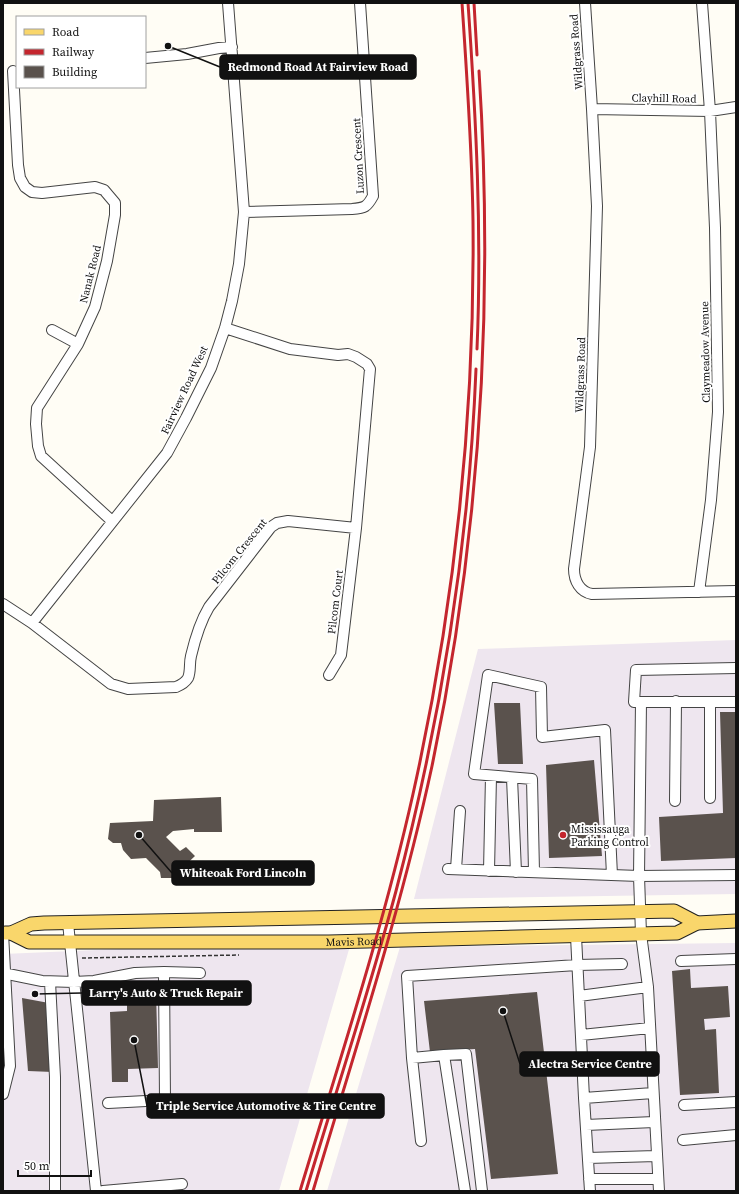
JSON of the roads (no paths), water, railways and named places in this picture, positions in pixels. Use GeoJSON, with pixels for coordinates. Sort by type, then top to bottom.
{"type":"FeatureCollection","features":[{"type":"Feature","properties":{"kind":"main road"},"geometry":{"type":"LineString","coordinates":[[7,933],[31,924],[674,911],[697,923]]}},
{"type":"Feature","properties":{"kind":"main road","name":"Mavis Road"},"geometry":{"type":"LineString","coordinates":[[7,933],[30,942],[329,942],[677,933],[697,923],[736,921]]}},
{"type":"Feature","properties":{"kind":"street","name":"Fairview Road West"},"geometry":{"type":"LineString","coordinates":[[32,623],[167,453],[211,368],[225,328],[239,264],[244,212],[228,3]]}},
{"type":"Feature","properties":{"kind":"street","name":"Luzon Crescent"},"geometry":{"type":"LineString","coordinates":[[244,212],[362,208],[369,204],[373,196],[360,3]]}},
{"type":"Feature","properties":{"kind":"street","name":"Wildgrass Road"},"geometry":{"type":"LineString","coordinates":[[584,3],[592,109],[597,206],[590,447],[574,569],[575,578],[582,590],[592,594],[736,591]]}},
{"type":"Feature","properties":{"kind":"street","name":"Claymeadow Avenue"},"geometry":{"type":"LineString","coordinates":[[699,592],[711,500],[718,412],[715,236],[710,110],[702,3]]}},
{"type":"Feature","properties":{"kind":"street"},"geometry":{"type":"LineString","coordinates":[[146,58],[187,54],[232,47]]}},
{"type":"Feature","properties":{"kind":"street","name":"Nanak Road"},"geometry":{"type":"LineString","coordinates":[[11,71],[18,165],[20,178],[25,187],[32,192],[96,187],[104,190],[115,203],[115,215],[105,268],[95,307],[78,344],[37,408],[36,424],[38,446],[41,456],[112,521]]}},
{"type":"Feature","properties":{"kind":"street","name":"Clayhill Road"},"geometry":{"type":"LineString","coordinates":[[592,109],[710,110],[736,107]]}},
{"type":"Feature","properties":{"kind":"street"},"geometry":{"type":"LineString","coordinates":[[225,328],[290,349],[338,355],[348,354],[367,364],[370,369],[370,373],[356,528]]}},
{"type":"Feature","properties":{"kind":"street"},"geometry":{"type":"LineString","coordinates":[[52,330],[78,344]]}},
{"type":"Feature","properties":{"kind":"street","name":"Pilcom Crescent"},"geometry":{"type":"LineString","coordinates":[[3,604],[32,623],[112,684],[128,689],[176,687],[183,684],[187,679],[190,670],[191,658],[203,618],[271,527],[277,523],[288,521],[356,528]]}},
{"type":"Feature","properties":{"kind":"street","name":"Pilcom Court"},"geometry":{"type":"LineString","coordinates":[[329,675],[341,655],[356,528]]}},
{"type":"Feature","properties":{"kind":"street"},"geometry":{"type":"LineString","coordinates":[[736,668],[636,670],[634,702],[736,702]]}},
{"type":"Feature","properties":{"kind":"street"},"geometry":{"type":"LineString","coordinates":[[534,872],[532,779],[474,774],[488,675],[541,688],[542,737],[605,730],[612,875]]}},
{"type":"Feature","properties":{"kind":"street"},"geometry":{"type":"LineString","coordinates":[[641,702],[640,912],[641,934],[648,987],[658,1191]]}},
{"type":"Feature","properties":{"kind":"street"},"geometry":{"type":"LineString","coordinates":[[674,801],[676,702]]}},
{"type":"Feature","properties":{"kind":"street"},"geometry":{"type":"LineString","coordinates":[[710,702],[710,798]]}},
{"type":"Feature","properties":{"kind":"street"},"geometry":{"type":"LineString","coordinates":[[489,871],[491,776]]}},
{"type":"Feature","properties":{"kind":"street"},"geometry":{"type":"LineString","coordinates":[[512,778],[516,872]]}},
{"type":"Feature","properties":{"kind":"street"},"geometry":{"type":"LineString","coordinates":[[460,811],[452,869],[639,876],[736,874]]}},
{"type":"Feature","properties":{"kind":"street"},"geometry":{"type":"LineString","coordinates":[[68,923],[96,1191]]}},
{"type":"Feature","properties":{"kind":"street"},"geometry":{"type":"LineString","coordinates":[[3,1094],[10,1066],[4,973],[7,933]]}},
{"type":"Feature","properties":{"kind":"street"},"geometry":{"type":"LineString","coordinates":[[576,936],[590,1191]]}},
{"type":"Feature","properties":{"kind":"street"},"geometry":{"type":"LineString","coordinates":[[681,961],[736,959]]}},
{"type":"Feature","properties":{"kind":"street"},"geometry":{"type":"LineString","coordinates":[[421,1141],[412,1058],[407,976],[577,965],[622,964]]}},
{"type":"Feature","properties":{"kind":"street"},"geometry":{"type":"LineString","coordinates":[[4,973],[50,982],[94,981],[135,972],[200,974]]}},
{"type":"Feature","properties":{"kind":"street"},"geometry":{"type":"LineString","coordinates":[[108,1103],[165,1100],[164,972]]}},
{"type":"Feature","properties":{"kind":"street"},"geometry":{"type":"LineString","coordinates":[[50,982],[55,1077],[55,1191]]}},
{"type":"Feature","properties":{"kind":"street"},"geometry":{"type":"LineString","coordinates":[[579,996],[648,987]]}},
{"type":"Feature","properties":{"kind":"street"},"geometry":{"type":"LineString","coordinates":[[581,1035],[650,1028]]}},
{"type":"Feature","properties":{"kind":"street"},"geometry":{"type":"LineString","coordinates":[[412,1058],[466,1054],[482,1191]]}},
{"type":"Feature","properties":{"kind":"street"},"geometry":{"type":"LineString","coordinates":[[444,1055],[465,1191]]}},
{"type":"Feature","properties":{"kind":"street"},"geometry":{"type":"LineString","coordinates":[[583,1063],[652,1064]]}},
{"type":"Feature","properties":{"kind":"street"},"geometry":{"type":"LineString","coordinates":[[584,1098],[653,1093]]}},
{"type":"Feature","properties":{"kind":"street"},"geometry":{"type":"LineString","coordinates":[[684,1105],[736,1102]]}},
{"type":"Feature","properties":{"kind":"street"},"geometry":{"type":"LineString","coordinates":[[586,1125],[654,1122]]}},
{"type":"Feature","properties":{"kind":"street"},"geometry":{"type":"LineString","coordinates":[[683,1140],[736,1135]]}},
{"type":"Feature","properties":{"kind":"street"},"geometry":{"type":"LineString","coordinates":[[588,1158],[656,1156]]}},
{"type":"Feature","properties":{"kind":"street"},"geometry":{"type":"LineString","coordinates":[[589,1179],[658,1179]]}},
{"type":"Feature","properties":{"kind":"street"},"geometry":{"type":"LineString","coordinates":[[103,1191],[182,1184]]}},
{"type":"Feature","properties":{"kind":"railway"},"geometry":{"type":"LineString","coordinates":[[300,1191],[375,944],[401,844],[428,723],[451,581],[460,509],[466,438],[473,293],[472,166],[462,3]]}},
{"type":"Feature","properties":{"kind":"railway"},"geometry":{"type":"LineString","coordinates":[[468,3],[477,176],[479,262],[477,349]]}},
{"type":"Feature","properties":{"kind":"railway"},"geometry":{"type":"LineString","coordinates":[[474,3],[477,55]]}},
{"type":"Feature","properties":{"kind":"railway"},"geometry":{"type":"LineString","coordinates":[[313,1191],[377,980],[420,820],[448,680],[462,594],[472,507],[479,420],[483,333],[485,246],[479,71]]}},
{"type":"Feature","properties":{"kind":"railway"},"geometry":{"type":"LineString","coordinates":[[306,1191],[386,929],[412,827],[426,762],[450,632],[459,566],[467,501],[476,369]]}},
{"type":"Feature","properties":{"kind":"place","name":"Redmond Road At Fairview Road"},"geometry":{"type":"Point","coordinates":[168,46]}},
{"type":"Feature","properties":{"kind":"place","name":"Whiteoak Ford Lincoln"},"geometry":{"type":"Point","coordinates":[139,835]}},
{"type":"Feature","properties":{"kind":"place","name":"Mississauga Parking Control"},"geometry":{"type":"Point","coordinates":[563,835]}},
{"type":"Feature","properties":{"kind":"place","name":"Larry's Auto & Truck Repair"},"geometry":{"type":"Point","coordinates":[35,994]}},
{"type":"Feature","properties":{"kind":"place","name":"Alectra Service Centre"},"geometry":{"type":"Point","coordinates":[503,1011]}},
{"type":"Feature","properties":{"kind":"place","name":"Triple Service Automotive & Tire Centre"},"geometry":{"type":"Point","coordinates":[134,1040]}}]}
